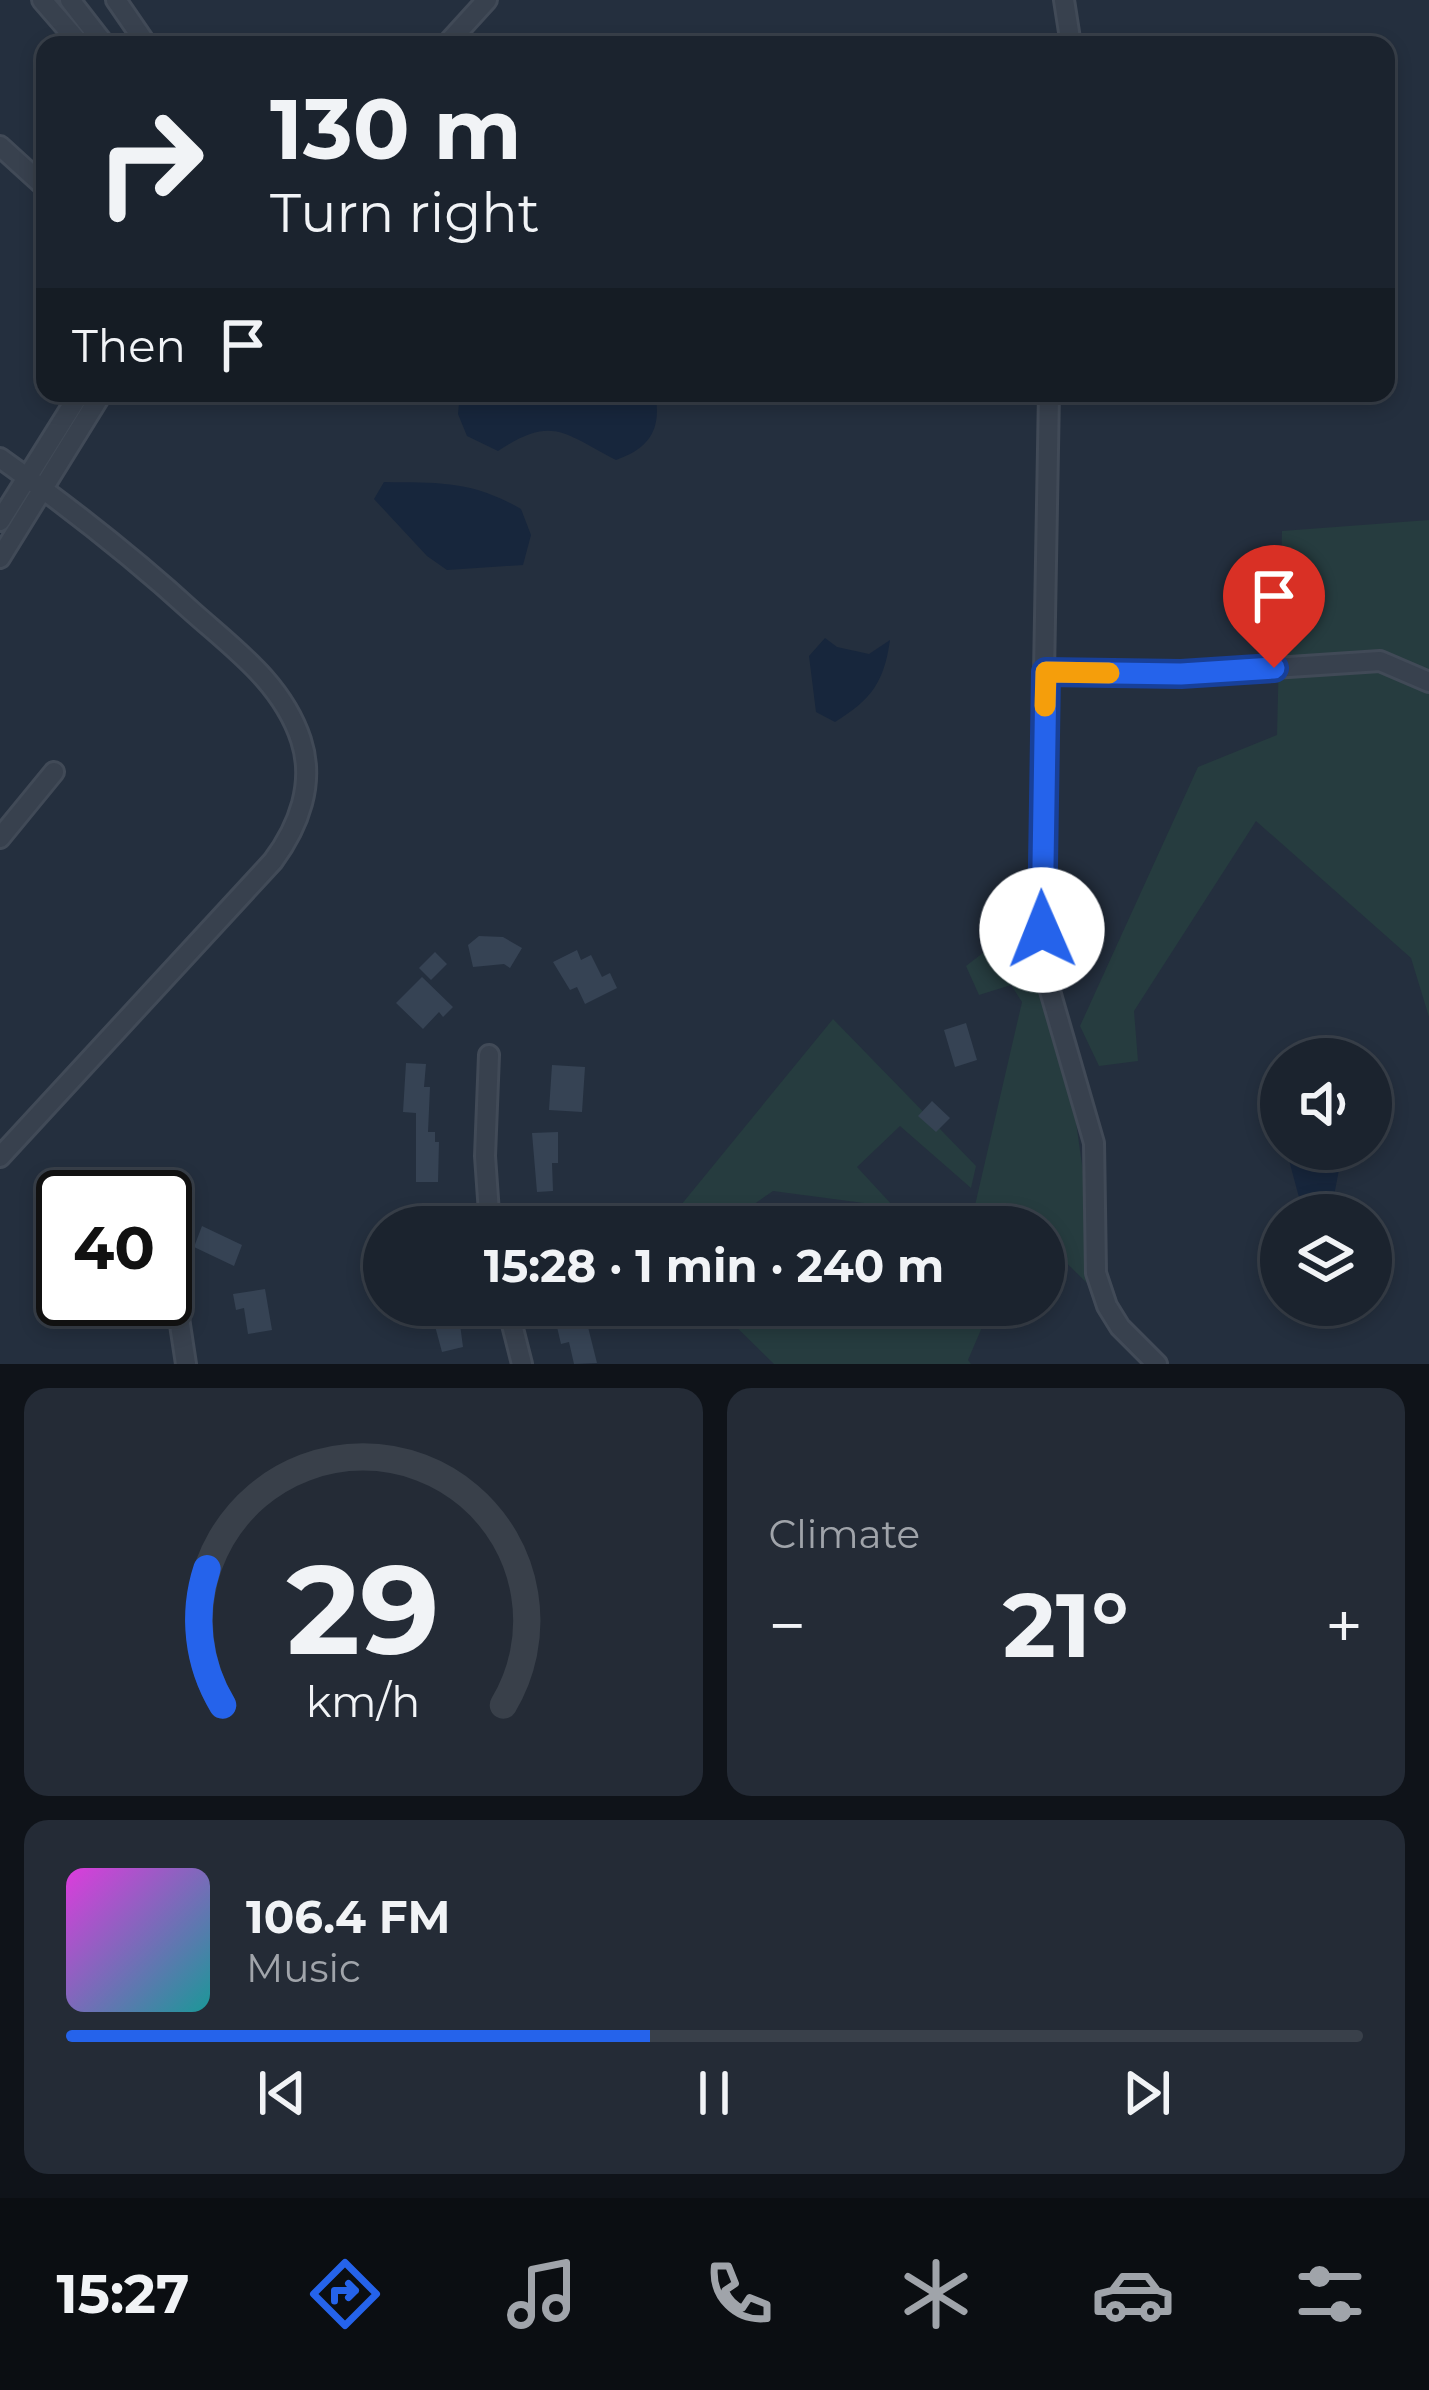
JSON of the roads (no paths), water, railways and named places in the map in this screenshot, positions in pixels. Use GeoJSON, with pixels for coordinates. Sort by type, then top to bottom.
{"type":"FeatureCollection","features":[{"type":"Feature","properties":{"kind":"street"},"geometry":{"type":"LineString","coordinates":[[42,0],[73,36]]}},
{"type":"Feature","properties":{"kind":"street"},"geometry":{"type":"LineString","coordinates":[[70,0],[98,36]]}},
{"type":"Feature","properties":{"kind":"street"},"geometry":{"type":"LineString","coordinates":[[116,0],[141,36]]}},
{"type":"Feature","properties":{"kind":"street"},"geometry":{"type":"LineString","coordinates":[[1064,0],[1070,36]]}},
{"type":"Feature","properties":{"kind":"street"},"geometry":{"type":"LineString","coordinates":[[452,36],[475,4]]}},
{"type":"Feature","properties":{"kind":"street"},"geometry":{"type":"LineString","coordinates":[[0,146],[36,179]]}},
{"type":"Feature","properties":{"kind":"street"},"geometry":{"type":"LineString","coordinates":[[0,558],[76,402]]}},
{"type":"Feature","properties":{"kind":"street"},"geometry":{"type":"LineString","coordinates":[[0,521],[36,484],[95,402]]}},
{"type":"Feature","properties":{"kind":"street"},"geometry":{"type":"LineString","coordinates":[[1049,402],[1040,898],[1048,984],[1091,1125],[1096,1273],[1120,1327],[1157,1364]]}},
{"type":"Feature","properties":{"kind":"street"},"geometry":{"type":"LineString","coordinates":[[0,458],[126,552],[277,692],[300,737],[305,782],[297,823],[273,861],[0,1157]]}},
{"type":"Feature","properties":{"kind":"street"},"geometry":{"type":"LineString","coordinates":[[1046,672],[1181,674],[1380,661],[1429,682]]}},
{"type":"Feature","properties":{"kind":"street"},"geometry":{"type":"LineString","coordinates":[[0,838],[54,772]]}},
{"type":"Feature","properties":{"kind":"street"},"geometry":{"type":"LineString","coordinates":[[489,1055],[485,1156],[489,1206]]}},
{"type":"Feature","properties":{"kind":"street"},"geometry":{"type":"LineString","coordinates":[[180,1326],[186,1364]]}},
{"type":"Feature","properties":{"kind":"street"},"geometry":{"type":"LineString","coordinates":[[512,1326],[522,1364]]}},
{"type":"Feature","properties":{"kind":"water"},"geometry":{"type":"Polygon","coordinates":[[[459,402],[656,402],[657,417],[645,443],[616,460],[570,436],[546,431],[498,451],[467,436],[458,414],[459,402]]]}},
{"type":"Feature","properties":{"kind":"water"},"geometry":{"type":"Polygon","coordinates":[[[384,482],[470,488],[521,509],[531,535],[523,565],[447,570],[427,556],[374,499],[384,482]]]}},
{"type":"Feature","properties":{"kind":"water"},"geometry":{"type":"Polygon","coordinates":[[[825,638],[837,647],[869,654],[890,640],[874,688],[835,722],[816,712],[809,656],[825,638]]]}},
{"type":"Feature","properties":{"kind":"water"},"geometry":{"type":"Polygon","coordinates":[[[1292,1170],[1339,1170],[1334,1194],[1298,1194],[1292,1170]]]}}]}
